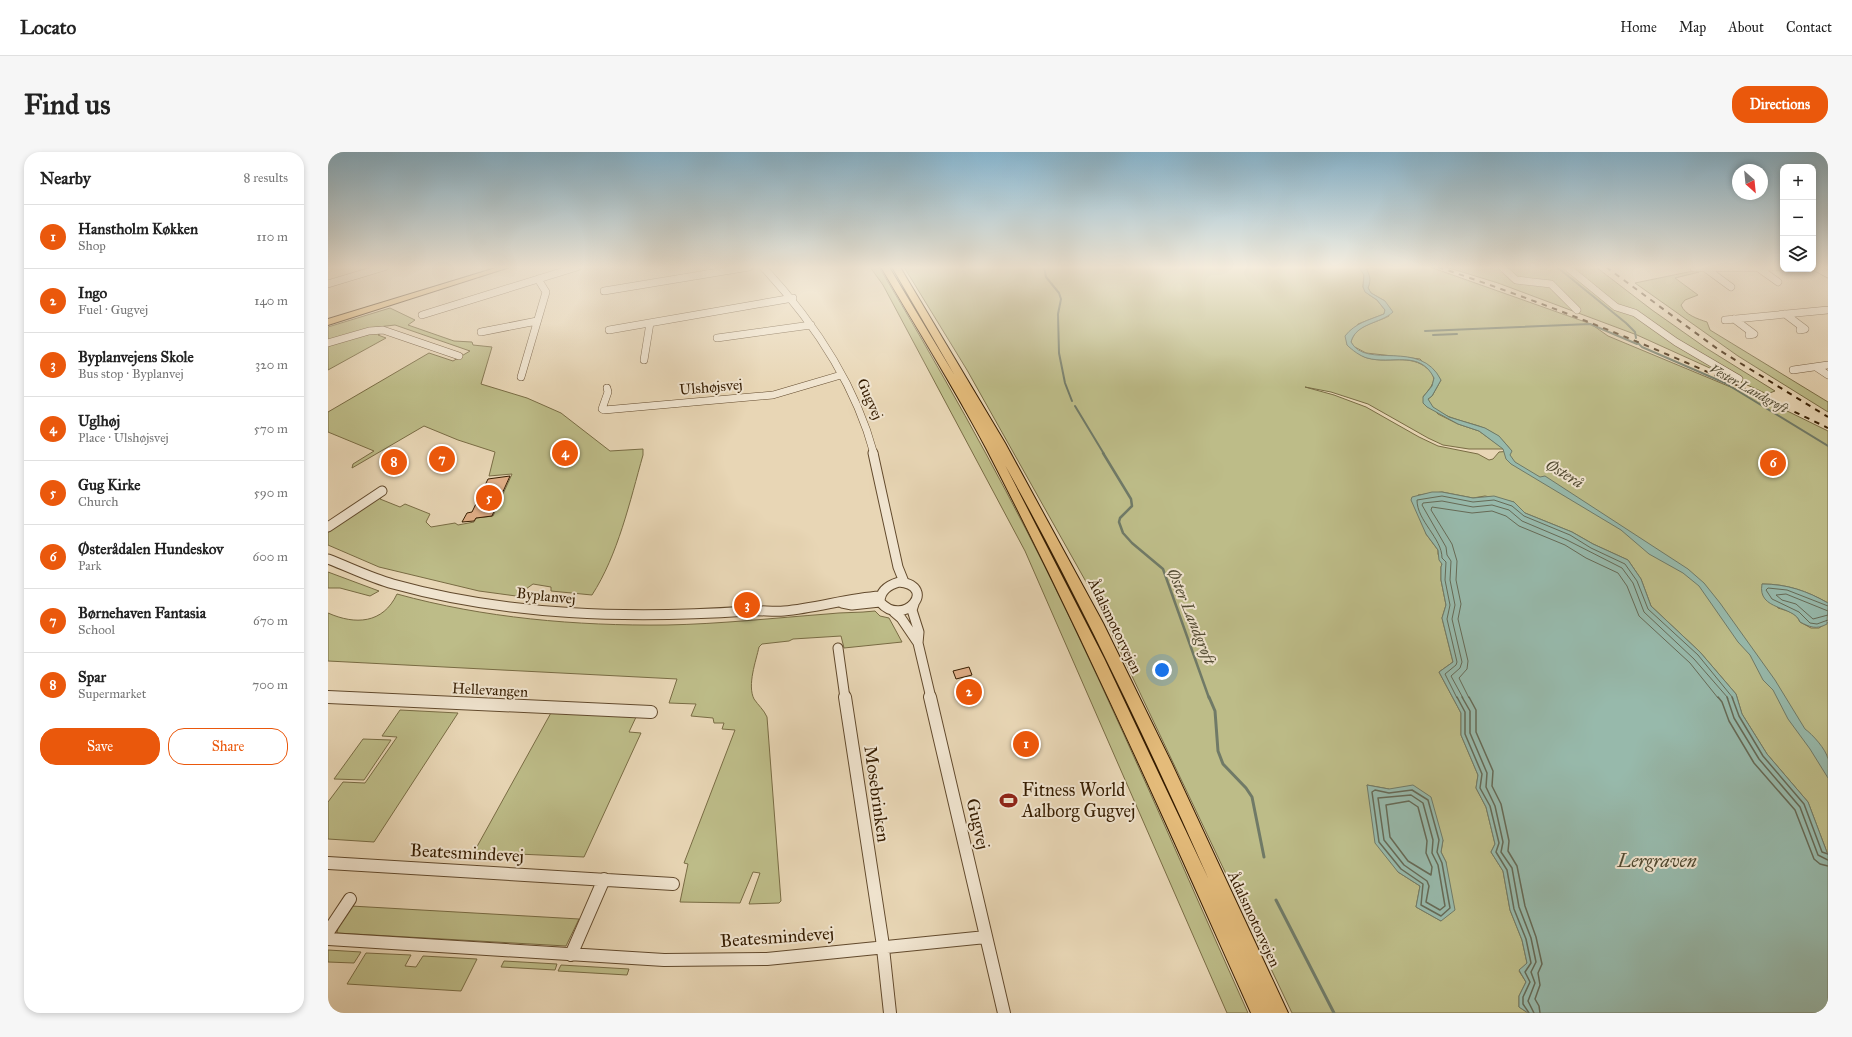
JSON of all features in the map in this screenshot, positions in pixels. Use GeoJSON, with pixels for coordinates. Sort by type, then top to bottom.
{"type":"FeatureCollection","features":[{"type":"Feature","properties":{"kind":"highway"},"geometry":{"type":"LineString","coordinates":[[328,315],[353,307]]}},
{"type":"Feature","properties":{"kind":"highway"},"geometry":{"type":"LineString","coordinates":[[328,322],[375,307]]}},
{"type":"Feature","properties":{"kind":"highway","name":"Ådalsmotorvejen"},"geometry":{"type":"LineString","coordinates":[[909,307],[952,378],[1039,540],[1101,666],[1261,1013]]}},
{"type":"Feature","properties":{"kind":"highway","name":"Ådalsmotorvejen"},"geometry":{"type":"LineString","coordinates":[[921,307],[989,422],[1096,624],[1279,1013]]}},
{"type":"Feature","properties":{"kind":"street"},"geometry":{"type":"LineString","coordinates":[[422,315],[447,307]]}},
{"type":"Feature","properties":{"kind":"street"},"geometry":{"type":"LineString","coordinates":[[521,377],[541,307]]}},
{"type":"Feature","properties":{"kind":"street"},"geometry":{"type":"LineString","coordinates":[[609,330],[740,307]]}},
{"type":"Feature","properties":{"kind":"street","name":"Gugvej"},"geometry":{"type":"LineString","coordinates":[[799,307],[841,375],[855,403],[868,437],[898,567],[904,582]]}},
{"type":"Feature","properties":{"kind":"street"},"geometry":{"type":"LineString","coordinates":[[1617,307],[1635,313],[1712,364],[1740,379]]}},
{"type":"Feature","properties":{"kind":"street"},"geometry":{"type":"LineString","coordinates":[[1725,320],[1828,310]]}},
{"type":"Feature","properties":{"kind":"street"},"geometry":{"type":"LineString","coordinates":[[1785,314],[1805,329],[1800,330]]}},
{"type":"Feature","properties":{"kind":"street"},"geometry":{"type":"LineString","coordinates":[[1734,319],[1754,334],[1749,335]]}},
{"type":"Feature","properties":{"kind":"street"},"geometry":{"type":"LineString","coordinates":[[481,332],[537,321]]}},
{"type":"Feature","properties":{"kind":"street"},"geometry":{"type":"LineString","coordinates":[[644,360],[650,323]]}},
{"type":"Feature","properties":{"kind":"street"},"geometry":{"type":"LineString","coordinates":[[717,338],[811,325]]}},
{"type":"Feature","properties":{"kind":"street"},"geometry":{"type":"LineString","coordinates":[[328,343],[369,331],[383,330],[459,356]]}},
{"type":"Feature","properties":{"kind":"street"},"geometry":{"type":"LineString","coordinates":[[1793,370],[1828,365]]}},
{"type":"Feature","properties":{"kind":"street"},"geometry":{"type":"LineString","coordinates":[[1816,366],[1828,375]]}},
{"type":"Feature","properties":{"kind":"street","name":"Ulshøjsvej"},"geometry":{"type":"LineString","coordinates":[[607,388],[608,392],[602,409],[604,410],[773,395],[841,375]]}},
{"type":"Feature","properties":{"kind":"street"},"geometry":{"type":"LineString","coordinates":[[328,527],[382,491]]}},
{"type":"Feature","properties":{"kind":"street","name":"Byplanvej"},"geometry":{"type":"LineString","coordinates":[[328,559],[392,584],[461,599],[514,607],[584,614],[637,616],[688,615],[787,610],[804,606],[838,603],[852,605],[880,599]]}},
{"type":"Feature","properties":{"kind":"street","name":"Gugvej"},"geometry":{"type":"LineString","coordinates":[[892,584],[898,567]]}},
{"type":"Feature","properties":{"kind":"street"},"geometry":{"type":"LineString","coordinates":[[904,582],[916,589],[918,596],[914,604],[906,610],[894,612],[884,608],[880,599],[884,590],[892,584],[904,582]]}},
{"type":"Feature","properties":{"kind":"street","name":"Gugvej"},"geometry":{"type":"LineString","coordinates":[[914,604],[912,613],[920,632],[918,643],[1004,1013]]}},
{"type":"Feature","properties":{"kind":"street","name":"Gugvej"},"geometry":{"type":"LineString","coordinates":[[894,612],[903,618],[910,635],[918,643]]}},
{"type":"Feature","properties":{"kind":"street","name":"Mosebrinken"},"geometry":{"type":"LineString","coordinates":[[838,648],[883,946],[890,1013]]}},
{"type":"Feature","properties":{"kind":"street","name":"Hellevangen"},"geometry":{"type":"LineString","coordinates":[[328,697],[651,712]]}},
{"type":"Feature","properties":{"kind":"street","name":"Beatesmindevej"},"geometry":{"type":"LineString","coordinates":[[328,863],[672,884]]}},
{"type":"Feature","properties":{"kind":"street"},"geometry":{"type":"LineString","coordinates":[[571,955],[604,879]]}},
{"type":"Feature","properties":{"kind":"street"},"geometry":{"type":"LineString","coordinates":[[328,932],[350,899]]}},
{"type":"Feature","properties":{"kind":"street","name":"Beatesmindevej"},"geometry":{"type":"LineString","coordinates":[[328,939],[664,960],[767,959],[883,946],[986,937]]}},
{"type":"Feature","properties":{"kind":"shaded area"},"geometry":{"type":"Polygon","coordinates":[[[895,307],[903,307],[923,341],[986,453],[1026,529],[1072,622],[1123,733],[1248,1013],[1227,1013],[1025,551],[895,307]]]}},
{"type":"Feature","properties":{"kind":"shaded area"},"geometry":{"type":"Polygon","coordinates":[[[929,307],[1383,307],[1385,310],[1384,314],[1358,324],[1347,345],[1360,355],[1376,360],[1406,360],[1421,364],[1432,373],[1434,380],[1431,387],[1423,397],[1438,414],[1458,424],[1479,431],[1504,449],[1469,449],[1443,445],[1368,404],[1331,392],[1305,387],[1334,395],[1366,407],[1438,446],[1478,454],[1489,460],[1493,459],[1499,452],[1511,451],[1509,447],[1490,431],[1480,426],[1444,415],[1436,410],[1428,399],[1432,396],[1441,380],[1420,359],[1366,353],[1353,346],[1351,342],[1353,336],[1361,328],[1389,316],[1387,307],[1543,307],[1591,324],[1608,336],[1781,408],[1828,431],[1828,603],[1796,589],[1780,585],[1762,584],[1778,608],[1794,614],[1800,622],[1811,628],[1819,628],[1828,622],[1828,855],[1808,802],[1767,754],[1742,714],[1736,694],[1700,652],[1651,606],[1641,579],[1628,560],[1593,544],[1572,532],[1525,513],[1514,502],[1485,496],[1473,498],[1442,492],[1418,495],[1426,534],[1438,550],[1442,564],[1441,580],[1446,605],[1442,618],[1453,662],[1439,672],[1461,713],[1461,735],[1478,775],[1476,788],[1486,807],[1495,844],[1491,852],[1503,871],[1510,910],[1522,940],[1527,963],[1519,971],[1526,982],[1519,996],[1519,1007],[1528,1013],[1292,1013],[1094,596],[967,370],[929,307]],[[1367,785],[1398,872],[1420,886],[1416,907],[1441,921],[1446,862],[1441,852],[1443,840],[1389,789],[1367,785]]]}},
{"type":"Feature","properties":{"kind":"shaded area"},"geometry":{"type":"Polygon","coordinates":[[[1563,307],[1648,307],[1706,348],[1775,391],[1767,394],[1637,335],[1563,307]]]}},
{"type":"Feature","properties":{"kind":"shaded area"},"geometry":{"type":"Polygon","coordinates":[[[1669,307],[1682,307],[1692,316],[1707,322],[1710,330],[1828,402],[1828,412],[1738,356],[1669,307]]]}},
{"type":"Feature","properties":{"kind":"shaded area"},"geometry":{"type":"Polygon","coordinates":[[[390,308],[415,320],[408,325],[454,341],[472,342],[473,345],[492,347],[481,384],[527,398],[561,413],[610,451],[643,449],[643,455],[633,491],[616,545],[609,563],[592,595],[551,591],[551,587],[533,584],[516,596],[479,591],[379,567],[328,545],[328,532],[383,495],[380,499],[400,507],[405,504],[430,514],[426,522],[431,527],[455,523],[458,525],[474,522],[476,518],[493,516],[512,474],[489,476],[495,452],[458,440],[424,426],[352,468],[353,464],[374,451],[328,432],[328,412],[429,353],[453,361],[470,351],[395,325],[378,327],[328,340],[328,327],[390,308]]]}},
{"type":"Feature","properties":{"kind":"shaded area"},"geometry":{"type":"Polygon","coordinates":[[[385,331],[378,335],[386,338],[328,370],[328,343],[385,331]]]}},
{"type":"Feature","properties":{"kind":"shaded area"},"geometry":{"type":"Polygon","coordinates":[[[328,572],[379,591],[370,596],[340,588],[328,588],[328,572]]]}},
{"type":"Feature","properties":{"kind":"shaded area"},"geometry":{"type":"Polygon","coordinates":[[[397,594],[497,615],[599,624],[667,625],[747,621],[833,613],[875,611],[880,616],[889,618],[902,642],[844,648],[841,636],[793,639],[789,641],[762,644],[759,647],[751,687],[754,699],[767,717],[781,901],[779,903],[749,904],[760,873],[753,872],[740,903],[680,902],[688,864],[684,863],[735,730],[722,729],[724,723],[714,723],[713,718],[691,716],[696,704],[669,703],[677,679],[328,661],[328,613],[348,619],[367,619],[384,611],[391,604],[397,594]]]}},
{"type":"Feature","properties":{"kind":"shaded area"},"geometry":{"type":"Polygon","coordinates":[[[400,710],[458,713],[374,842],[328,839],[328,802],[343,782],[365,783],[397,737],[382,736],[400,710]]]}},
{"type":"Feature","properties":{"kind":"shaded area"},"geometry":{"type":"Polygon","coordinates":[[[552,711],[637,715],[629,732],[641,733],[584,857],[474,852],[552,711]]]}},
{"type":"Feature","properties":{"kind":"shaded area"},"geometry":{"type":"Polygon","coordinates":[[[363,739],[391,740],[364,780],[334,779],[363,739]]]}},
{"type":"Feature","properties":{"kind":"shaded area"},"geometry":{"type":"Polygon","coordinates":[[[351,906],[579,919],[566,946],[337,933],[338,927],[351,906]]]}},
{"type":"Feature","properties":{"kind":"shaded area"},"geometry":{"type":"Polygon","coordinates":[[[328,950],[361,952],[354,963],[328,962],[328,950]]]}},
{"type":"Feature","properties":{"kind":"shaded area"},"geometry":{"type":"Polygon","coordinates":[[[366,953],[411,955],[405,966],[416,967],[423,956],[477,959],[461,991],[347,984],[366,953]]]}},
{"type":"Feature","properties":{"kind":"shaded area"},"geometry":{"type":"Polygon","coordinates":[[[504,961],[557,964],[555,970],[501,967],[504,961]]]}},
{"type":"Feature","properties":{"kind":"shaded area"},"geometry":{"type":"Polygon","coordinates":[[[561,965],[629,969],[627,975],[558,971],[561,965]]]}},
{"type":"Feature","properties":{"kind":"water"},"geometry":{"type":"Polygon","coordinates":[[[1383,307],[1389,307],[1393,312],[1382,319],[1363,327],[1354,336],[1351,342],[1358,350],[1368,354],[1407,357],[1420,360],[1432,367],[1441,380],[1432,396],[1428,399],[1433,407],[1449,417],[1485,428],[1499,436],[1512,451],[1510,455],[1515,462],[1540,477],[1545,476],[1688,569],[1704,583],[1775,680],[1805,729],[1822,746],[1828,759],[1828,778],[1810,749],[1788,719],[1773,690],[1763,680],[1750,655],[1738,642],[1699,586],[1683,573],[1649,554],[1621,530],[1511,464],[1506,459],[1503,449],[1479,431],[1458,424],[1427,407],[1423,403],[1423,397],[1432,386],[1434,378],[1428,369],[1421,364],[1404,360],[1376,360],[1367,358],[1356,353],[1347,345],[1345,336],[1353,328],[1363,322],[1384,314],[1385,310],[1383,307]]]}},
{"type":"Feature","properties":{"kind":"water","name":"Lergraven"},"geometry":{"type":"Polygon","coordinates":[[[1432,492],[1442,492],[1473,498],[1494,496],[1514,502],[1525,513],[1572,532],[1593,544],[1628,560],[1641,579],[1651,606],[1700,652],[1736,694],[1742,714],[1767,754],[1808,802],[1828,855],[1828,1013],[1528,1013],[1519,1007],[1519,996],[1526,982],[1519,970],[1527,963],[1522,940],[1510,910],[1503,871],[1491,852],[1495,844],[1486,807],[1476,788],[1478,775],[1461,735],[1461,713],[1439,672],[1453,662],[1442,618],[1446,605],[1441,580],[1442,564],[1439,560],[1438,550],[1426,534],[1411,500],[1412,497],[1432,492]]]}},
{"type":"Feature","properties":{"kind":"water"},"geometry":{"type":"Polygon","coordinates":[[[1762,584],[1780,585],[1796,589],[1828,603],[1827,624],[1820,627],[1813,627],[1800,622],[1791,613],[1777,607],[1765,599],[1762,593],[1762,584]]]}},
{"type":"Feature","properties":{"kind":"water"},"geometry":{"type":"Polygon","coordinates":[[[1367,785],[1389,789],[1413,785],[1431,797],[1443,840],[1441,852],[1446,862],[1455,910],[1441,921],[1416,907],[1420,886],[1398,872],[1375,843],[1367,785]]]}},
{"type":"Feature","properties":{"kind":"building"},"geometry":{"type":"Polygon","coordinates":[[[510,476],[492,516],[476,518],[474,521],[462,522],[467,513],[472,512],[488,479],[510,476]]]}},
{"type":"Feature","properties":{"kind":"building"},"geometry":{"type":"Polygon","coordinates":[[[969,667],[972,675],[956,679],[953,671],[969,667]]]}},
{"type":"Feature","properties":{"kind":"waterway","name":"Øster Landgrøft"},"geometry":{"type":"LineString","coordinates":[[1059,307],[1058,314],[1059,353],[1065,383],[1072,401]]}},
{"type":"Feature","properties":{"kind":"waterway","name":"Vester Landgrøft"},"geometry":{"type":"LineString","coordinates":[[1607,307],[1635,332],[1636,338]]}},
{"type":"Feature","properties":{"kind":"waterway"},"geometry":{"type":"LineString","coordinates":[[1425,331],[1590,324],[1637,344]]}},
{"type":"Feature","properties":{"kind":"waterway"},"geometry":{"type":"LineString","coordinates":[[1433,335],[1457,334]]}},
{"type":"Feature","properties":{"kind":"waterway","name":"Vester Landgrøft"},"geometry":{"type":"LineString","coordinates":[[1636,341],[1642,347],[1725,383],[1828,446]]}},
{"type":"Feature","properties":{"kind":"waterway","name":"Øster Landgrøft"},"geometry":{"type":"LineString","coordinates":[[1075,406],[1104,454]]}},
{"type":"Feature","properties":{"kind":"waterway","name":"Øster Landgrøft"},"geometry":{"type":"LineString","coordinates":[[1103,453],[1131,499],[1132,506],[1120,518],[1119,522],[1123,533],[1132,543],[1163,569],[1209,698]]}},
{"type":"Feature","properties":{"kind":"waterway","name":"Øster Landgrøft"},"geometry":{"type":"LineString","coordinates":[[1209,697],[1215,711],[1218,751],[1223,764],[1246,788],[1252,797],[1264,857]]}},
{"type":"Feature","properties":{"kind":"waterway","name":"Øster Landgrøft"},"geometry":{"type":"LineString","coordinates":[[1276,900],[1334,1013]]}},
{"type":"Feature","properties":{"kind":"railway"},"geometry":{"type":"LineString","coordinates":[[1551,307],[1636,341],[1732,383],[1828,428]]}},
{"type":"Feature","properties":{"kind":"railway"},"geometry":{"type":"LineString","coordinates":[[1661,307],[1719,350],[1828,417]]}},
{"type":"Feature","properties":{"kind":"place","name":"Uglhøj"},"geometry":{"type":"Point","coordinates":[565,453]}},
{"type":"Feature","properties":{"kind":"place","name":"Børnehaven Fantasia"},"geometry":{"type":"Point","coordinates":[442,459]}},
{"type":"Feature","properties":{"kind":"place","name":"Spar"},"geometry":{"type":"Point","coordinates":[394,462]}},
{"type":"Feature","properties":{"kind":"place","name":"Østerådalen Hundeskov"},"geometry":{"type":"Point","coordinates":[1773,463]}},
{"type":"Feature","properties":{"kind":"place","name":"Gug Kirke"},"geometry":{"type":"Point","coordinates":[489,498]}},
{"type":"Feature","properties":{"kind":"place","name":"Byplanvejens Skole"},"geometry":{"type":"Point","coordinates":[747,605]}},
{"type":"Feature","properties":{"kind":"place","name":"Ingo"},"geometry":{"type":"Point","coordinates":[969,692]}},
{"type":"Feature","properties":{"kind":"place","name":"Hanstholm Køkken"},"geometry":{"type":"Point","coordinates":[1026,744]}},
{"type":"Feature","properties":{"kind":"place","name":"Fitness World Aalborg Gugvej"},"geometry":{"type":"Point","coordinates":[1009,800]}},
{"type":"Feature","properties":{"kind":"water label","name":"Østerå"},"geometry":{"type":"Point","coordinates":[1565,473]}}]}
